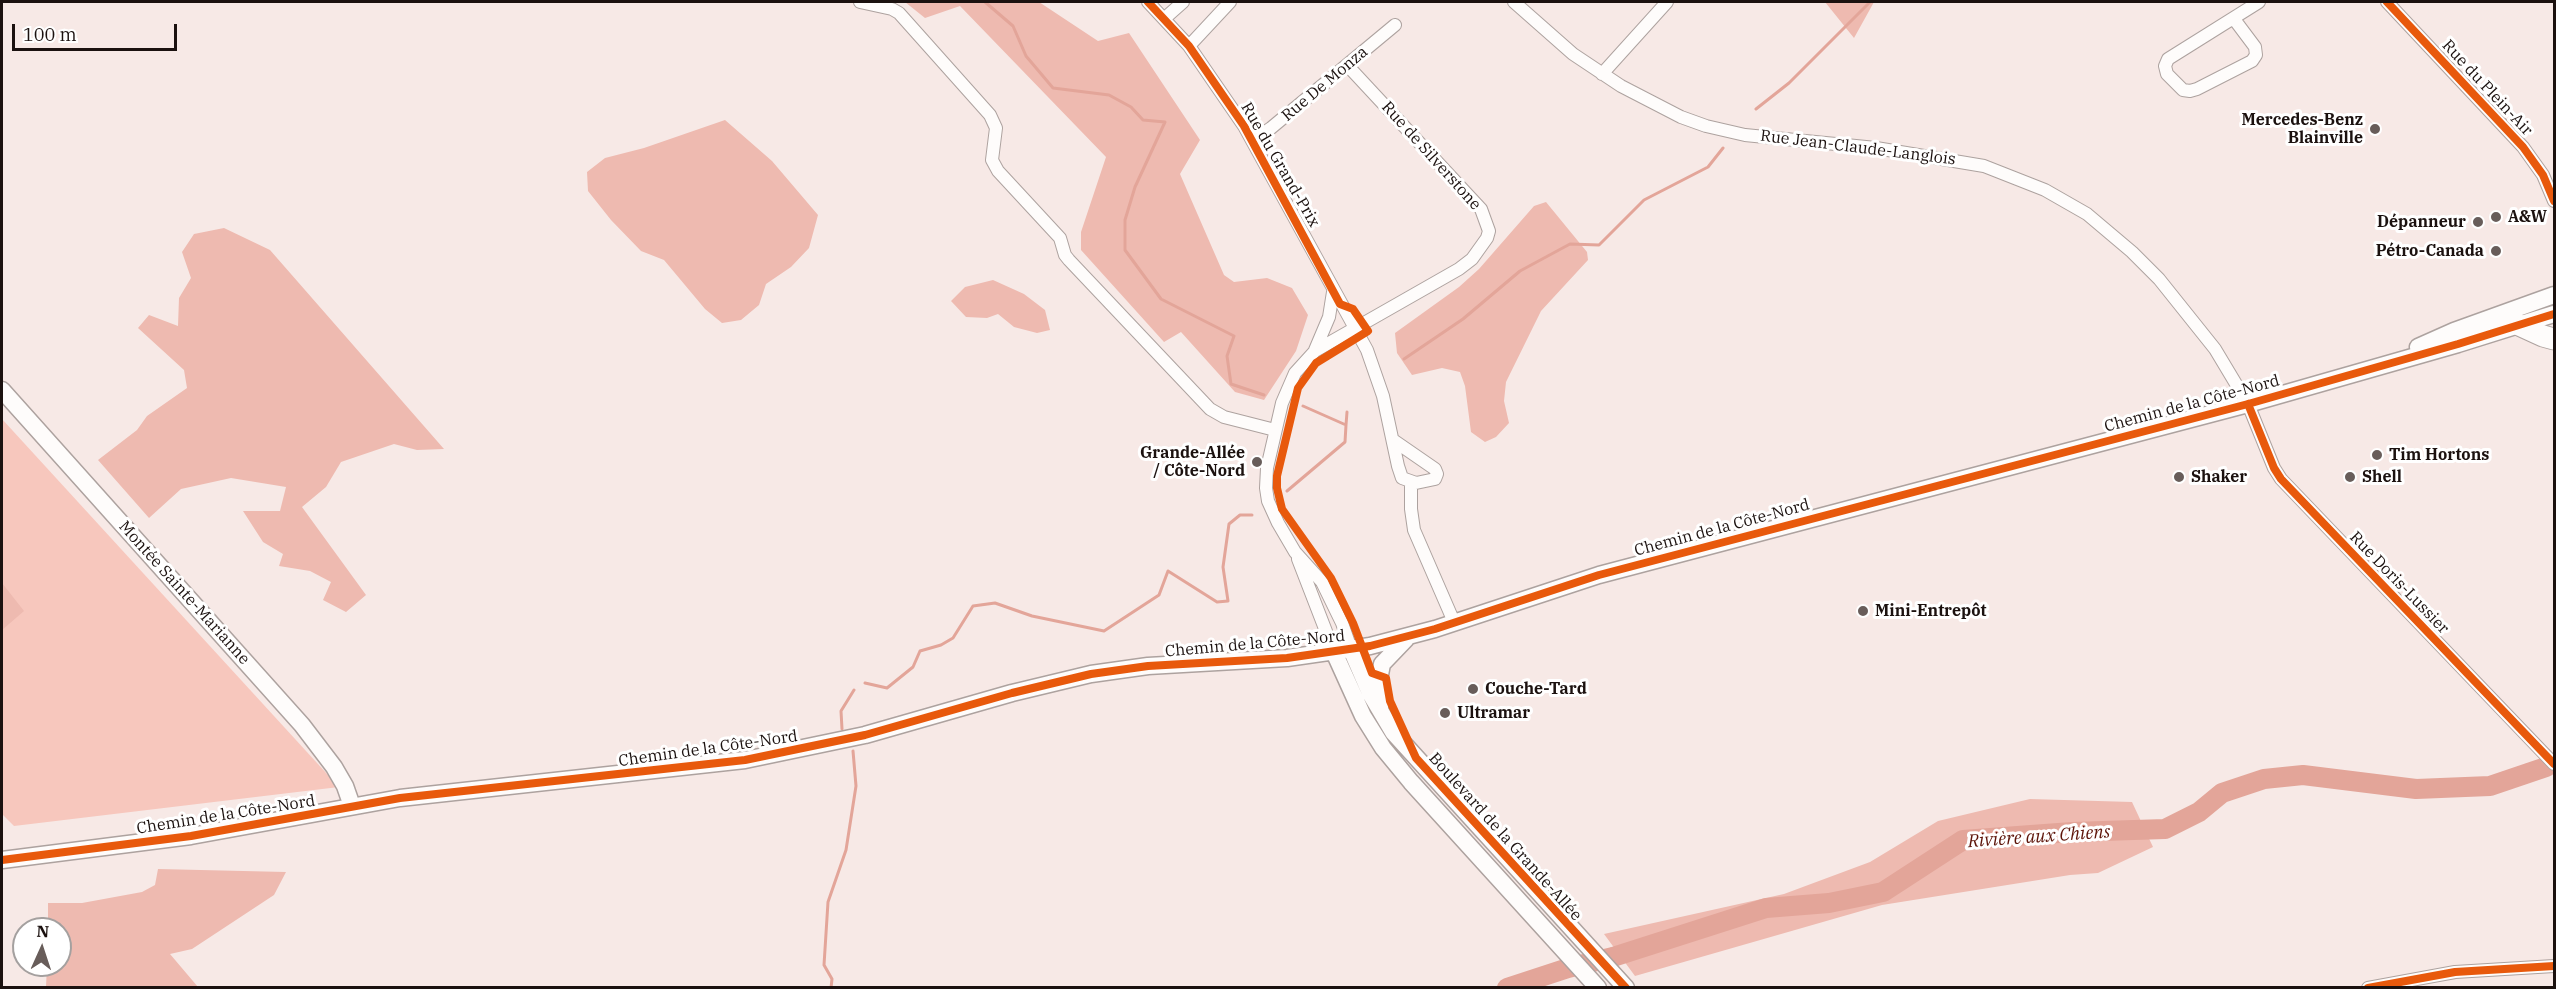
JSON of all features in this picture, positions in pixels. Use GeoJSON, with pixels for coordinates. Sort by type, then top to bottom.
{"type":"FeatureCollection","features":[{"type":"Feature","properties":{"kind":"highway"},"geometry":{"type":"LineString","coordinates":[[2519,325],[2554,339]]}},
{"type":"Feature","properties":{"kind":"street"},"geometry":{"type":"LineString","coordinates":[[860,2],[883,6],[899,13],[990,115],[996,128],[992,160],[998,171],[1060,238],[1065,255],[1069,260],[1210,410],[1224,417],[1275,430]]}},
{"type":"Feature","properties":{"kind":"street","name":"Rue du Grand-Prix"},"geometry":{"type":"LineString","coordinates":[[1148,2],[1189,46],[1253,140],[1375,367],[1400,474],[1404,480],[1411,483]]}},
{"type":"Feature","properties":{"kind":"street"},"geometry":{"type":"LineString","coordinates":[[1165,18],[1183,2]]}},
{"type":"Feature","properties":{"kind":"street"},"geometry":{"type":"LineString","coordinates":[[1189,46],[1230,2]]}},
{"type":"Feature","properties":{"kind":"street","name":"Rue Jean-Claude-Langlois"},"geometry":{"type":"LineString","coordinates":[[1514,2],[1552,37],[1602,74],[1654,105],[1706,126],[1746,135],[1942,157],[1984,166],[2045,190],[2087,214],[2132,252],[2159,279],[2215,350],[2248,404]]}},
{"type":"Feature","properties":{"kind":"street"},"geometry":{"type":"LineString","coordinates":[[1602,74],[1667,2]]}},
{"type":"Feature","properties":{"kind":"street"},"geometry":{"type":"LineString","coordinates":[[2234,19],[2255,47],[2256,55],[2252,62],[2198,89],[2190,92],[2182,90],[2167,74],[2165,66],[2168,59],[2259,2]]}},
{"type":"Feature","properties":{"kind":"street","name":"Rue du Plein-Air"},"geometry":{"type":"LineString","coordinates":[[2387,2],[2519,142],[2539,169],[2554,201]]}},
{"type":"Feature","properties":{"kind":"street","name":"Rue De Monza"},"geometry":{"type":"LineString","coordinates":[[1253,140],[1271,128],[1395,25]]}},
{"type":"Feature","properties":{"kind":"street","name":"Rue de Silverstone"},"geometry":{"type":"LineString","coordinates":[[1347,65],[1481,209],[1489,231],[1487,238],[1472,260],[1415,296],[1353,328]]}},
{"type":"Feature","properties":{"kind":"street"},"geometry":{"type":"LineString","coordinates":[[1315,351],[1329,317],[1333,292]]}},
{"type":"Feature","properties":{"kind":"street","name":"Chemin de la Côte-Nord"},"geometry":{"type":"LineString","coordinates":[[2368,368],[2454,331],[2554,295]]}},
{"type":"Feature","properties":{"kind":"street","name":"Chemin de la Côte-Nord"},"geometry":{"type":"LineString","coordinates":[[2,860],[183,838],[413,796],[745,760],[858,736],[1043,685],[1105,672],[1148,666],[1252,661],[1342,650],[1409,637],[1554,588],[2248,404],[2554,314]]}},
{"type":"Feature","properties":{"kind":"street","name":"Boulevard de la Grande-Allée"},"geometry":{"type":"LineString","coordinates":[[1353,328],[1315,351],[1299,367],[1291,380],[1275,430],[1267,468],[1266,495],[1274,516],[1295,552],[1342,650],[1380,712],[1405,746],[1626,987]]}},
{"type":"Feature","properties":{"kind":"street","name":"Montée Sainte-Marianne"},"geometry":{"type":"LineString","coordinates":[[2,390],[302,725],[334,767],[345,786],[352,807]]}},
{"type":"Feature","properties":{"kind":"street","name":"Rue Doris-Lussier"},"geometry":{"type":"LineString","coordinates":[[2248,404],[2274,468],[2281,479],[2554,764]]}},
{"type":"Feature","properties":{"kind":"street"},"geometry":{"type":"LineString","coordinates":[[1393,440],[1437,471],[1437,476],[1433,480],[1411,483],[1411,509],[1414,530],[1454,622]]}},
{"type":"Feature","properties":{"kind":"street","name":"Boulevard de la Grande-Allée"},"geometry":{"type":"LineString","coordinates":[[1295,552],[1322,582],[1342,623],[1342,650],[1363,716],[1383,748],[1598,987]]}},
{"type":"Feature","properties":{"kind":"street"},"geometry":{"type":"LineString","coordinates":[[1380,712],[1379,680],[1382,664],[1409,637]]}},
{"type":"Feature","properties":{"kind":"street"},"geometry":{"type":"LineString","coordinates":[[1579,967],[1599,959]]}},
{"type":"Feature","properties":{"kind":"street"},"geometry":{"type":"LineString","coordinates":[[2368,987],[2455,972],[2554,966]]}},
{"type":"Feature","properties":{"kind":"shaded area"},"geometry":{"type":"Polygon","coordinates":[[[905,2],[1039,2],[1098,41],[1129,33],[1200,140],[1180,174],[1224,275],[1234,282],[1267,278],[1292,288],[1308,315],[1296,351],[1264,400],[1235,392],[1181,332],[1164,342],[1081,250],[1081,232],[1106,157],[960,6],[925,18],[905,2]]]}},
{"type":"Feature","properties":{"kind":"shaded area"},"geometry":{"type":"Polygon","coordinates":[[[1825,2],[1874,2],[1854,38],[1825,2]]]}},
{"type":"Feature","properties":{"kind":"shaded area"},"geometry":{"type":"Polygon","coordinates":[[[725,120],[772,161],[818,215],[809,248],[791,267],[766,284],[759,305],[741,320],[722,323],[705,309],[664,260],[641,251],[611,220],[588,191],[587,172],[605,158],[644,148],[725,120]]]}},
{"type":"Feature","properties":{"kind":"shaded area"},"geometry":{"type":"Polygon","coordinates":[[[1546,202],[1587,252],[1588,260],[1541,311],[1506,382],[1504,401],[1509,423],[1496,437],[1485,442],[1471,432],[1465,386],[1460,372],[1442,368],[1412,375],[1397,353],[1395,333],[1459,287],[1479,269],[1534,206],[1546,202]]]}},
{"type":"Feature","properties":{"kind":"shaded area"},"geometry":{"type":"Polygon","coordinates":[[[224,228],[270,250],[444,449],[417,450],[394,444],[341,462],[326,487],[302,507],[366,595],[346,612],[323,600],[331,582],[310,571],[279,566],[283,554],[263,542],[243,511],[280,511],[286,487],[231,478],[181,489],[149,518],[98,460],[137,430],[147,416],[187,388],[184,370],[138,328],[149,315],[178,326],[179,298],[191,278],[182,252],[194,234],[224,228]]]}},
{"type":"Feature","properties":{"kind":"shaded area"},"geometry":{"type":"Polygon","coordinates":[[[993,280],[1024,294],[1045,310],[1050,330],[1037,333],[1014,327],[998,314],[987,318],[966,317],[951,301],[965,287],[993,280]]]}},
{"type":"Feature","properties":{"kind":"shaded area"},"geometry":{"type":"Polygon","coordinates":[[[2,419],[339,787],[14,826],[2,814],[2,419]]]}},
{"type":"Feature","properties":{"kind":"shaded area"},"geometry":{"type":"Polygon","coordinates":[[[2,583],[24,611],[2,630],[2,583]]]}},
{"type":"Feature","properties":{"kind":"shaded area"},"geometry":{"type":"Polygon","coordinates":[[[2030,799],[2132,802],[2153,847],[2098,873],[2070,875],[1882,905],[1635,976],[1604,934],[1784,894],[1870,862],[1938,821],[2030,799]]]}},
{"type":"Feature","properties":{"kind":"shaded area"},"geometry":{"type":"Polygon","coordinates":[[[158,869],[286,872],[274,895],[192,949],[170,954],[198,987],[46,987],[46,977],[72,977],[72,917],[48,917],[48,903],[82,903],[142,892],[155,885],[158,869]]]}},
{"type":"Feature","properties":{"kind":"waterway"},"geometry":{"type":"LineString","coordinates":[[985,2],[1013,26],[1026,56],[1053,88],[1109,95],[1131,107],[1143,120],[1165,122],[1135,187],[1125,220],[1125,250],[1161,299],[1234,336],[1227,356],[1231,384],[1264,395]]}},
{"type":"Feature","properties":{"kind":"waterway"},"geometry":{"type":"LineString","coordinates":[[1756,109],[1789,83],[1870,2]]}},
{"type":"Feature","properties":{"kind":"waterway"},"geometry":{"type":"LineString","coordinates":[[1404,359],[1463,319],[1520,271],[1570,244],[1599,245],[1644,200],[1708,167],[1723,148]]}},
{"type":"Feature","properties":{"kind":"waterway"},"geometry":{"type":"LineString","coordinates":[[1287,491],[1345,442],[1346,425],[1303,406]]}},
{"type":"Feature","properties":{"kind":"waterway"},"geometry":{"type":"LineString","coordinates":[[1346,425],[1347,412]]}},
{"type":"Feature","properties":{"kind":"waterway"},"geometry":{"type":"LineString","coordinates":[[865,683],[887,688],[913,667],[920,651],[941,645],[953,638],[973,606],[995,603],[1032,616],[1104,631],[1159,595],[1168,571],[1217,602],[1228,601],[1223,567],[1229,524],[1240,515],[1252,515]]}},
{"type":"Feature","properties":{"kind":"waterway"},"geometry":{"type":"LineString","coordinates":[[842,729],[841,711],[854,690]]}},
{"type":"Feature","properties":{"kind":"waterway"},"geometry":{"type":"LineString","coordinates":[[831,988],[832,979],[824,965],[828,902],[846,850],[856,786],[853,751]]}},
{"type":"Feature","properties":{"kind":"waterway","name":"Rivière aux Chiens"},"geometry":{"type":"LineString","coordinates":[[1507,988],[1766,908],[1829,903],[1883,892],[1963,840],[2072,832],[2165,829],[2199,812],[2222,793],[2264,779],[2303,775],[2416,789],[2490,786],[2546,767]]}},
{"type":"Feature","properties":{"kind":"cycle path"},"geometry":{"type":"LineString","coordinates":[[1148,2],[1189,46],[1244,126],[1340,304],[1353,309],[1368,331],[1316,363],[1298,388],[1277,476],[1282,509],[1331,578],[1353,623],[1372,673],[1386,678],[1390,701],[1416,758],[1626,988]]}},
{"type":"Feature","properties":{"kind":"cycle path"},"geometry":{"type":"LineString","coordinates":[[2387,2],[2523,147],[2543,175],[2554,201]]}},
{"type":"Feature","properties":{"kind":"cycle path"},"geometry":{"type":"LineString","coordinates":[[2,860],[191,836],[400,798],[745,760],[865,735],[1012,693],[1091,674],[1148,666],[1287,658],[1370,646],[1435,629],[1599,575],[2248,404],[2554,314]]}},
{"type":"Feature","properties":{"kind":"cycle path"},"geometry":{"type":"LineString","coordinates":[[2248,404],[2274,468],[2281,479],[2554,764]]}},
{"type":"Feature","properties":{"kind":"cycle path"},"geometry":{"type":"LineString","coordinates":[[2368,988],[2455,972],[2554,966]]}},
{"type":"Feature","properties":{"kind":"place","name":"Mercedes-Benz Blainville"},"geometry":{"type":"Point","coordinates":[2375,129]}},
{"type":"Feature","properties":{"kind":"place","name":"A&W"},"geometry":{"type":"Point","coordinates":[2496,217]}},
{"type":"Feature","properties":{"kind":"place","name":"Dépanneur"},"geometry":{"type":"Point","coordinates":[2478,222]}},
{"type":"Feature","properties":{"kind":"place","name":"Pétro-Canada"},"geometry":{"type":"Point","coordinates":[2496,251]}},
{"type":"Feature","properties":{"kind":"place","name":"Tim Hortons"},"geometry":{"type":"Point","coordinates":[2377,455]}},
{"type":"Feature","properties":{"kind":"place","name":"Grande-Allée / Côte-Nord"},"geometry":{"type":"Point","coordinates":[1257,462]}},
{"type":"Feature","properties":{"kind":"place","name":"Shaker"},"geometry":{"type":"Point","coordinates":[2179,477]}},
{"type":"Feature","properties":{"kind":"place","name":"Shell"},"geometry":{"type":"Point","coordinates":[2350,477]}},
{"type":"Feature","properties":{"kind":"place","name":"Mini-Entrepôt"},"geometry":{"type":"Point","coordinates":[1863,611]}},
{"type":"Feature","properties":{"kind":"place","name":"Couche-Tard"},"geometry":{"type":"Point","coordinates":[1473,689]}},
{"type":"Feature","properties":{"kind":"place","name":"Ultramar"},"geometry":{"type":"Point","coordinates":[1445,713]}}]}
